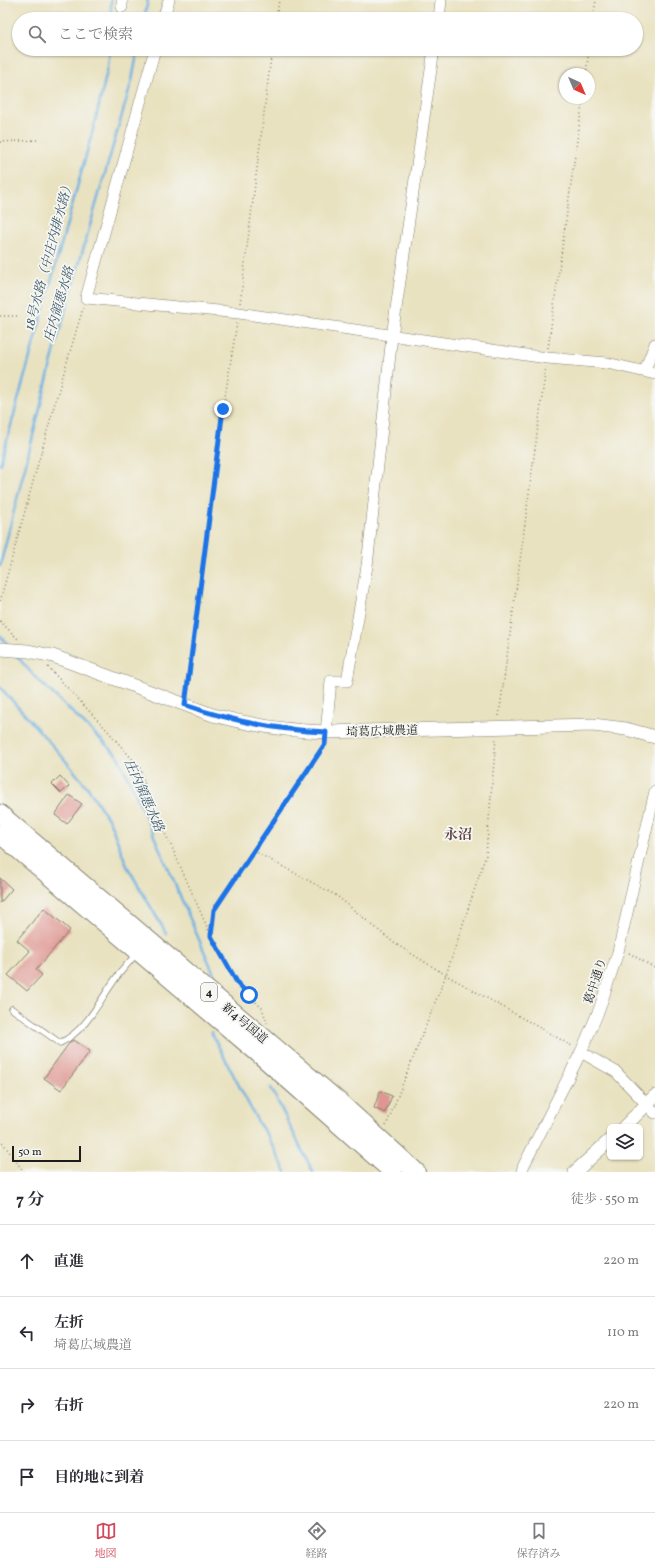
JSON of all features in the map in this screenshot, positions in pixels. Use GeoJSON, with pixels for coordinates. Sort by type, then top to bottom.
{"type":"FeatureCollection","features":[{"type":"Feature","properties":{"kind":"highway","name":"新4号国道"},"geometry":{"type":"LineString","coordinates":[[0,814],[381,1139],[416,1172]]}},
{"type":"Feature","properties":{"kind":"highway","name":"新4号国道"},"geometry":{"type":"LineString","coordinates":[[0,834],[305,1093],[393,1172]]}},
{"type":"Feature","properties":{"kind":"street"},"geometry":{"type":"LineString","coordinates":[[166,12],[169,0]]}},
{"type":"Feature","properties":{"kind":"street"},"geometry":{"type":"LineString","coordinates":[[440,12],[441,0]]}},
{"type":"Feature","properties":{"kind":"street"},"geometry":{"type":"LineString","coordinates":[[153,56],[86,298],[239,313],[547,358],[607,363],[650,372],[655,344]]}},
{"type":"Feature","properties":{"kind":"street"},"geometry":{"type":"LineString","coordinates":[[326,732],[331,681],[347,681],[367,566],[392,336],[433,56]]}},
{"type":"Feature","properties":{"kind":"street","name":"埼葛広域農道"},"geometry":{"type":"LineString","coordinates":[[3,650],[26,650],[44,653],[185,705],[236,721],[295,731],[326,732],[593,725],[626,729],[655,737]]}},
{"type":"Feature","properties":{"kind":"street","name":"葛中通り"},"geometry":{"type":"LineString","coordinates":[[523,1170],[581,1052],[599,1010],[618,950],[655,791]]}},
{"type":"Feature","properties":{"kind":"street"},"geometry":{"type":"LineString","coordinates":[[581,1052],[616,1072],[652,1104],[628,1124]]}},
{"type":"Feature","properties":{"kind":"street"},"geometry":{"type":"LineString","coordinates":[[575,1172],[607,1143]]}},
{"type":"Feature","properties":{"kind":"lane"},"geometry":{"type":"LineString","coordinates":[[12,1009],[60,1043],[86,1024],[119,974],[139,951]]}},
{"type":"Feature","properties":{"kind":"path"},"geometry":{"type":"LineString","coordinates":[[277,12],[279,0]]}},
{"type":"Feature","properties":{"kind":"path"},"geometry":{"type":"LineString","coordinates":[[594,12],[596,0]]}},
{"type":"Feature","properties":{"kind":"path"},"geometry":{"type":"LineString","coordinates":[[185,705],[223,409],[239,313],[271,56]]}},
{"type":"Feature","properties":{"kind":"path"},"geometry":{"type":"LineString","coordinates":[[587,68],[588,56]]}},
{"type":"Feature","properties":{"kind":"path"},"geometry":{"type":"LineString","coordinates":[[381,1139],[446,975],[486,855],[497,728],[581,104]]}},
{"type":"Feature","properties":{"kind":"path"},"geometry":{"type":"LineString","coordinates":[[0,142],[37,140]]}},
{"type":"Feature","properties":{"kind":"path"},"geometry":{"type":"LineString","coordinates":[[0,601],[56,399],[86,298]]}},
{"type":"Feature","properties":{"kind":"path"},"geometry":{"type":"LineString","coordinates":[[0,316],[17,316]]}},
{"type":"Feature","properties":{"kind":"path"},"geometry":{"type":"LineString","coordinates":[[0,621],[22,643],[26,650]]}},
{"type":"Feature","properties":{"kind":"path"},"geometry":{"type":"LineString","coordinates":[[44,653],[42,660],[140,768],[152,809],[170,843],[211,936],[238,984],[262,1008],[268,1025],[263,1038]]}},
{"type":"Feature","properties":{"kind":"path"},"geometry":{"type":"LineString","coordinates":[[211,936],[214,910],[325,744],[326,732]]}},
{"type":"Feature","properties":{"kind":"path"},"geometry":{"type":"LineString","coordinates":[[254,851],[337,896],[394,943],[446,975],[581,1052]]}},
{"type":"Feature","properties":{"kind":"path"},"geometry":{"type":"LineString","coordinates":[[618,950],[626,952],[655,968]]}},
{"type":"Feature","properties":{"kind":"path"},"geometry":{"type":"LineString","coordinates":[[0,1139],[24,1172]]}},
{"type":"Feature","properties":{"kind":"building"},"geometry":{"type":"Polygon","coordinates":[[[60,776],[69,786],[61,793],[52,784],[60,776]]]}},
{"type":"Feature","properties":{"kind":"building"},"geometry":{"type":"Polygon","coordinates":[[[69,795],[82,804],[67,824],[55,815],[69,795]]]}},
{"type":"Feature","properties":{"kind":"building"},"geometry":{"type":"Polygon","coordinates":[[[0,878],[12,889],[0,903],[0,878]]]}},
{"type":"Feature","properties":{"kind":"building"},"geometry":{"type":"Polygon","coordinates":[[[44,908],[70,930],[36,970],[42,975],[27,991],[8,975],[30,951],[17,940],[44,908]]]}},
{"type":"Feature","properties":{"kind":"building"},"geometry":{"type":"Polygon","coordinates":[[[74,1040],[90,1051],[61,1090],[44,1078],[70,1042],[74,1040]]]}},
{"type":"Feature","properties":{"kind":"building"},"geometry":{"type":"Polygon","coordinates":[[[380,1091],[392,1096],[385,1113],[374,1108],[380,1091]]]}},
{"type":"Feature","properties":{"kind":"waterway","name":"18号水路（中庄内排水路）"},"geometry":{"type":"LineString","coordinates":[[111,0],[111,12]]}},
{"type":"Feature","properties":{"kind":"waterway","name":"庄内領悪水路"},"geometry":{"type":"LineString","coordinates":[[145,12],[148,0]]}},
{"type":"Feature","properties":{"kind":"waterway","name":"18号水路（中庄内排水路）"},"geometry":{"type":"LineString","coordinates":[[0,465],[93,130],[109,56]]}},
{"type":"Feature","properties":{"kind":"waterway","name":"庄内領悪水路"},"geometry":{"type":"LineString","coordinates":[[0,566],[59,333],[132,80],[137,56]]}},
{"type":"Feature","properties":{"kind":"waterway","name":"庄内領悪水路"},"geometry":{"type":"LineString","coordinates":[[0,635],[8,645]]}},
{"type":"Feature","properties":{"kind":"waterway","name":"庄内領悪水路"},"geometry":{"type":"LineString","coordinates":[[16,655],[34,676],[117,755],[134,790],[214,974]]}},
{"type":"Feature","properties":{"kind":"waterway","name":"18号水路（中庄内排水路）"},"geometry":{"type":"LineString","coordinates":[[0,687],[60,754],[88,788],[110,822],[127,866],[166,933]]}},
{"type":"Feature","properties":{"kind":"waterway","name":"18号水路（中庄内排水路）"},"geometry":{"type":"LineString","coordinates":[[211,1032],[286,1172]]}},
{"type":"Feature","properties":{"kind":"waterway","name":"庄内領悪水路"},"geometry":{"type":"LineString","coordinates":[[271,1088],[313,1172]]}},
{"type":"Feature","properties":{"kind":"district","name":"永沼"},"geometry":{"type":"Point","coordinates":[458,834]}},
{"type":"Feature","properties":{"kind":"route"},"geometry":{"type":"LineString","coordinates":[[223,409],[185,705],[236,721],[295,731],[326,732],[325,744],[214,910],[211,936],[238,984],[249,995]]}}]}
